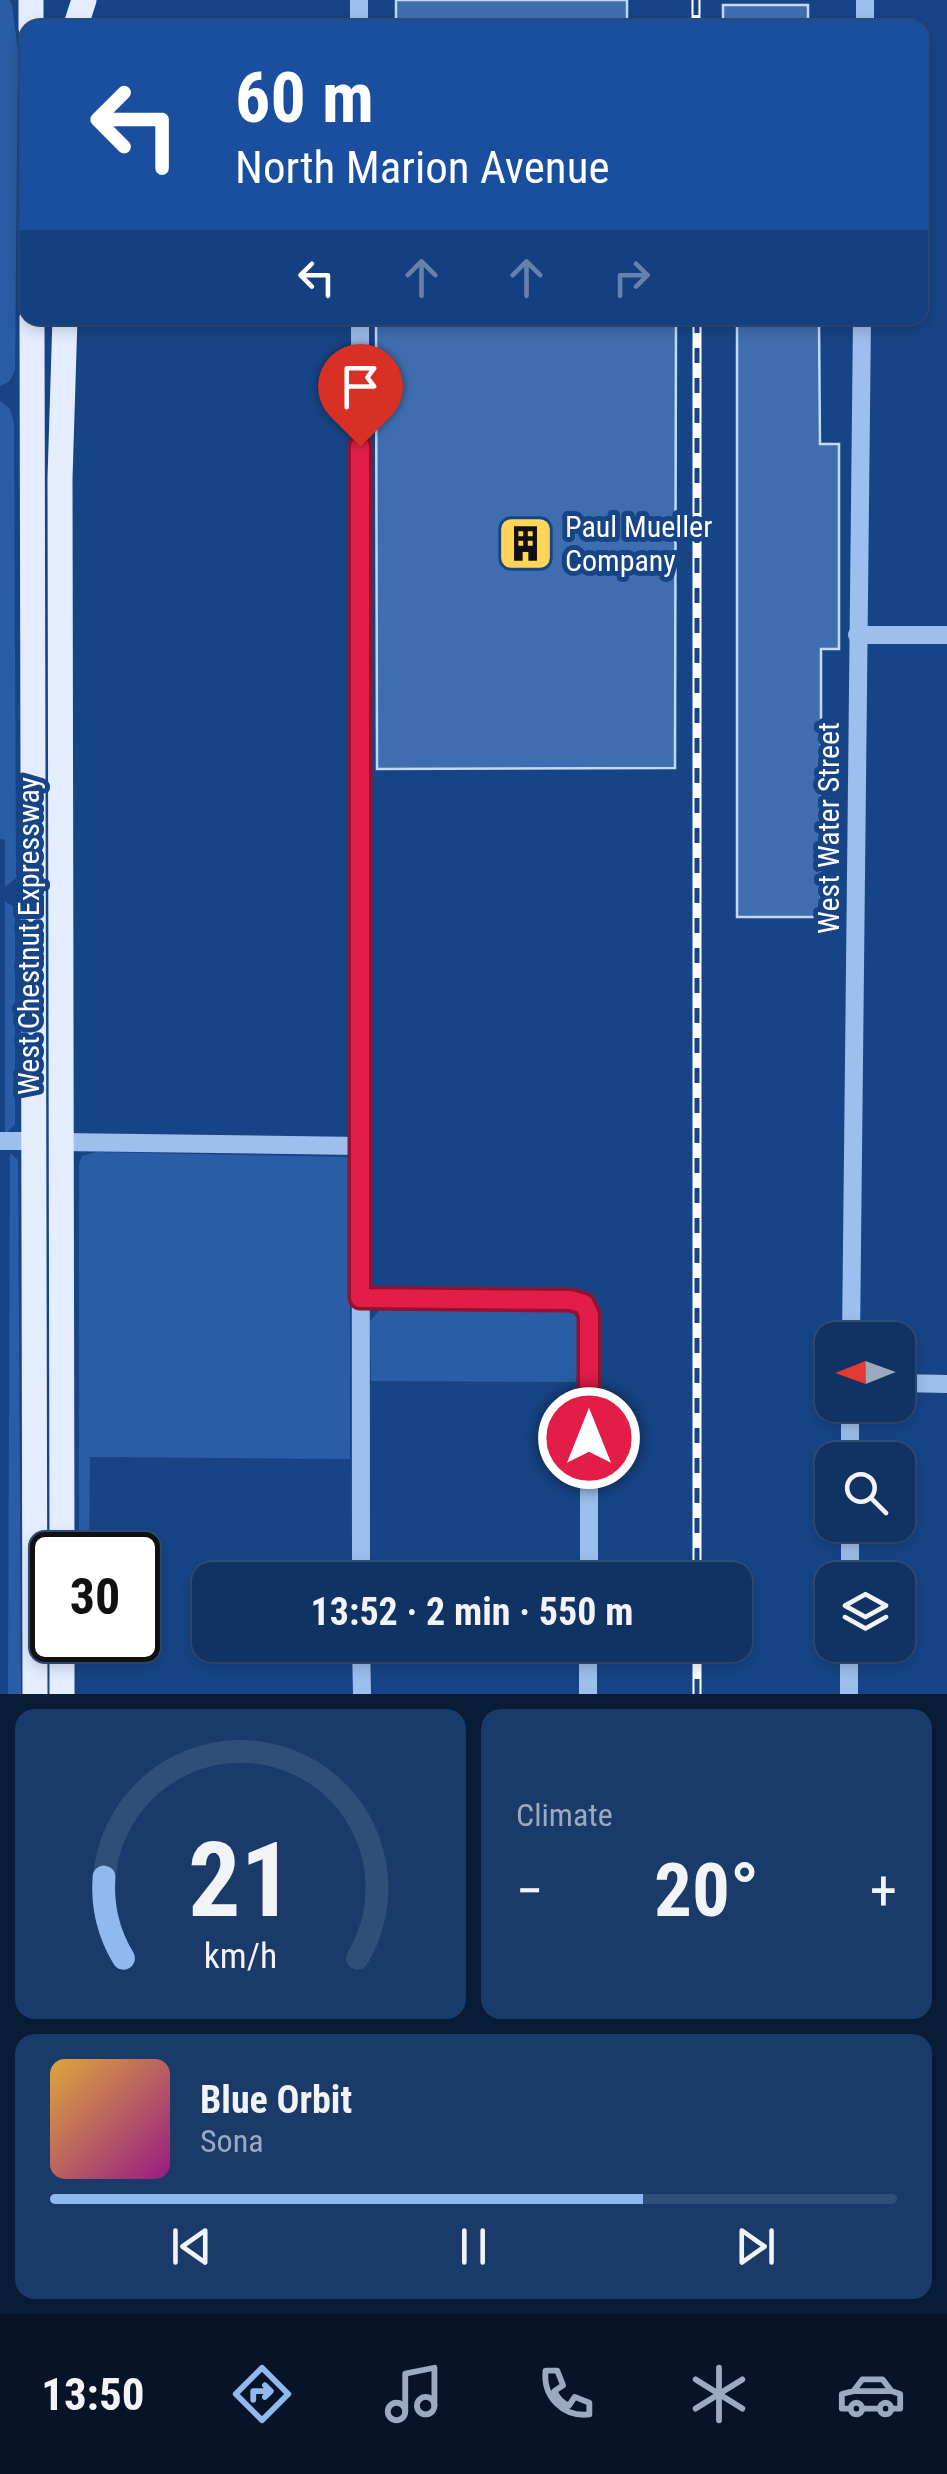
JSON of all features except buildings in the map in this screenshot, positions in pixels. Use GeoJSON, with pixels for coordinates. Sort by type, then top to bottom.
{"type":"FeatureCollection","features":[{"type":"Feature","properties":{"kind":"main road","name":"West Chestnut Expressway"},"geometry":{"type":"LineString","coordinates":[[32,325],[35,1694]]}},
{"type":"Feature","properties":{"kind":"main road","name":"West Chestnut Expressway"},"geometry":{"type":"LineString","coordinates":[[62,1532],[60,478],[65,325]]}},
{"type":"Feature","properties":{"kind":"main road"},"geometry":{"type":"LineString","coordinates":[[62,1662],[62,1694]]}},
{"type":"Feature","properties":{"kind":"street"},"geometry":{"type":"LineString","coordinates":[[360,325],[361,1562]]}},
{"type":"Feature","properties":{"kind":"street","name":"West Water Street"},"geometry":{"type":"LineString","coordinates":[[851,1322],[862,325]]}},
{"type":"Feature","properties":{"kind":"street"},"geometry":{"type":"LineString","coordinates":[[857,635],[947,635]]}},
{"type":"Feature","properties":{"kind":"street"},"geometry":{"type":"LineString","coordinates":[[0,1141],[33,1141]]}},
{"type":"Feature","properties":{"kind":"street"},"geometry":{"type":"LineString","coordinates":[[61,1142],[361,1146]]}},
{"type":"Feature","properties":{"kind":"street"},"geometry":{"type":"LineString","coordinates":[[360,1298],[571,1300],[584,1304],[589,1315],[588,1562]]}},
{"type":"Feature","properties":{"kind":"street"},"geometry":{"type":"LineString","coordinates":[[915,1383],[947,1384]]}},
{"type":"Feature","properties":{"kind":"street"},"geometry":{"type":"LineString","coordinates":[[361,1662],[362,1694]]}},
{"type":"Feature","properties":{"kind":"street"},"geometry":{"type":"LineString","coordinates":[[588,1662],[588,1694]]}},
{"type":"Feature","properties":{"kind":"street"},"geometry":{"type":"LineString","coordinates":[[849,1662],[849,1694]]}},
{"type":"Feature","properties":{"kind":"shaded area"},"geometry":{"type":"Polygon","coordinates":[[[0,0],[9,0],[12,5],[18,51],[15,370],[9,382],[0,386],[0,0]]]}},
{"type":"Feature","properties":{"kind":"shaded area"},"geometry":{"type":"Polygon","coordinates":[[[0,401],[10,409],[14,423],[16,878],[5,887],[5,840],[0,839],[0,401]]]}},
{"type":"Feature","properties":{"kind":"shaded area"},"geometry":{"type":"Polygon","coordinates":[[[5,901],[15,908],[15,1124],[5,1135],[5,901]]]}},
{"type":"Feature","properties":{"kind":"shaded area"},"geometry":{"type":"Polygon","coordinates":[[[96,1152],[346,1157],[350,1164],[350,1459],[90,1457],[89,1532],[79,1532],[82,1156],[96,1152]]]}},
{"type":"Feature","properties":{"kind":"shaded area"},"geometry":{"type":"Polygon","coordinates":[[[10,1153],[18,1160],[21,1694],[8,1694],[10,1153]]]}},
{"type":"Feature","properties":{"kind":"shaded area"},"geometry":{"type":"Polygon","coordinates":[[[383,1306],[562,1306],[578,1319],[582,1328],[585,1382],[371,1381],[370,1321],[383,1306]]]}},
{"type":"Feature","properties":{"kind":"railway"},"geometry":{"type":"LineString","coordinates":[[696,0],[696,20]]}},
{"type":"Feature","properties":{"kind":"railway"},"geometry":{"type":"LineString","coordinates":[[697,325],[697,1562]]}},
{"type":"Feature","properties":{"kind":"railway"},"geometry":{"type":"LineString","coordinates":[[697,1662],[697,1694]]}},
{"type":"Feature","properties":{"kind":"place","name":"Paul Mueller Company"},"geometry":{"type":"Point","coordinates":[526,543]}},
{"type":"Feature","properties":{"kind":"route"},"geometry":{"type":"LineString","coordinates":[[360,446],[360,1298],[571,1300],[584,1304],[589,1315],[589,1438]]}}]}
